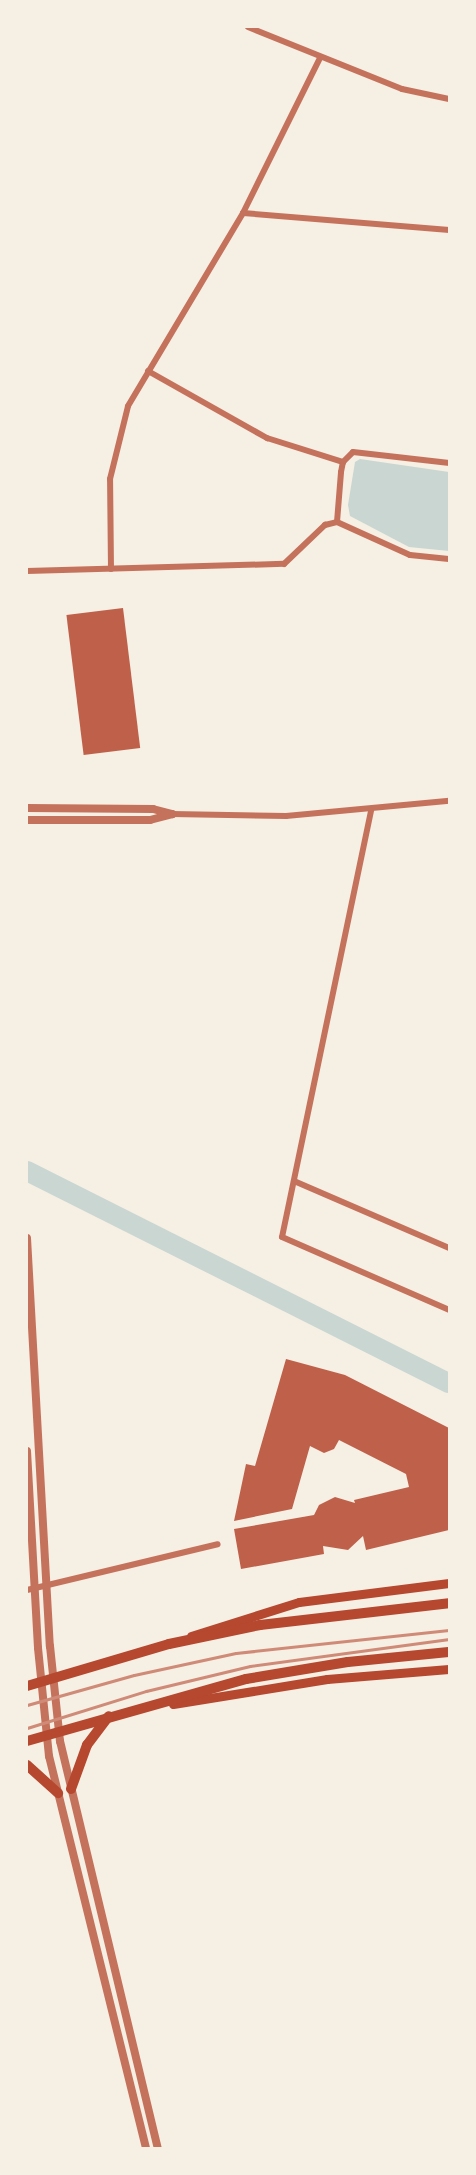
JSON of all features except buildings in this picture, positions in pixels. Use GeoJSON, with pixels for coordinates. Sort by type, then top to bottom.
{"type":"FeatureCollection","features":[{"type":"Feature","properties":{"kind":"main road"},"geometry":{"type":"LineString","coordinates":[[27,1686],[170,1644],[234,1620],[299,1602],[449,1582]]}},
{"type":"Feature","properties":{"kind":"main road"},"geometry":{"type":"LineString","coordinates":[[170,1644],[260,1625],[449,1604]]}},
{"type":"Feature","properties":{"kind":"main road"},"geometry":{"type":"LineString","coordinates":[[27,1741],[201,1690],[296,1670],[449,1652]]}},
{"type":"Feature","properties":{"kind":"main road"},"geometry":{"type":"LineString","coordinates":[[70,1789],[87,1745],[112,1715],[291,1684],[449,1669]]}},
{"type":"Feature","properties":{"kind":"main road"},"geometry":{"type":"LineString","coordinates":[[27,1765],[58,1792]]}},
{"type":"Feature","properties":{"kind":"street"},"geometry":{"type":"LineString","coordinates":[[248,27],[320,58],[402,89],[449,99]]}},
{"type":"Feature","properties":{"kind":"street"},"geometry":{"type":"LineString","coordinates":[[111,568],[110,479],[117,441],[128,406],[243,213],[320,58]]}},
{"type":"Feature","properties":{"kind":"street"},"geometry":{"type":"LineString","coordinates":[[243,213],[449,230]]}},
{"type":"Feature","properties":{"kind":"street"},"geometry":{"type":"LineString","coordinates":[[148,371],[267,438],[343,462]]}},
{"type":"Feature","properties":{"kind":"street"},"geometry":{"type":"LineString","coordinates":[[337,522],[343,462],[353,452],[449,463]]}},
{"type":"Feature","properties":{"kind":"street"},"geometry":{"type":"LineString","coordinates":[[27,571],[284,564],[325,525],[337,522],[410,555],[449,559]]}},
{"type":"Feature","properties":{"kind":"street"},"geometry":{"type":"LineString","coordinates":[[27,820],[150,820],[172,814],[286,816],[371,811],[449,801]]}},
{"type":"Feature","properties":{"kind":"street"},"geometry":{"type":"LineString","coordinates":[[27,808],[153,808],[172,814]]}},
{"type":"Feature","properties":{"kind":"street"},"geometry":{"type":"LineString","coordinates":[[371,811],[282,1237],[449,1310]]}},
{"type":"Feature","properties":{"kind":"street"},"geometry":{"type":"LineString","coordinates":[[294,1181],[449,1248]]}},
{"type":"Feature","properties":{"kind":"street"},"geometry":{"type":"LineString","coordinates":[[27,1239],[58,1731],[70,1789],[158,2148]]}},
{"type":"Feature","properties":{"kind":"street"},"geometry":{"type":"LineString","coordinates":[[27,1451],[31,1589],[46,1734],[58,1792],[146,2148]]}},
{"type":"Feature","properties":{"kind":"street"},"geometry":{"type":"LineString","coordinates":[[31,1589],[218,1544]]}},
{"type":"Feature","properties":{"kind":"shaded area"},"geometry":{"type":"Polygon","coordinates":[[[360,459],[449,472],[449,551],[409,547],[350,516],[348,505],[355,462],[360,459]]]}},
{"type":"Feature","properties":{"kind":"waterway"},"geometry":{"type":"LineString","coordinates":[[27,1171],[449,1383]]}},
{"type":"Feature","properties":{"kind":"railway"},"geometry":{"type":"LineString","coordinates":[[27,1705],[134,1675],[236,1653],[449,1630]]}},
{"type":"Feature","properties":{"kind":"railway"},"geometry":{"type":"LineString","coordinates":[[27,1728],[146,1691],[250,1666],[449,1639]]}}]}
